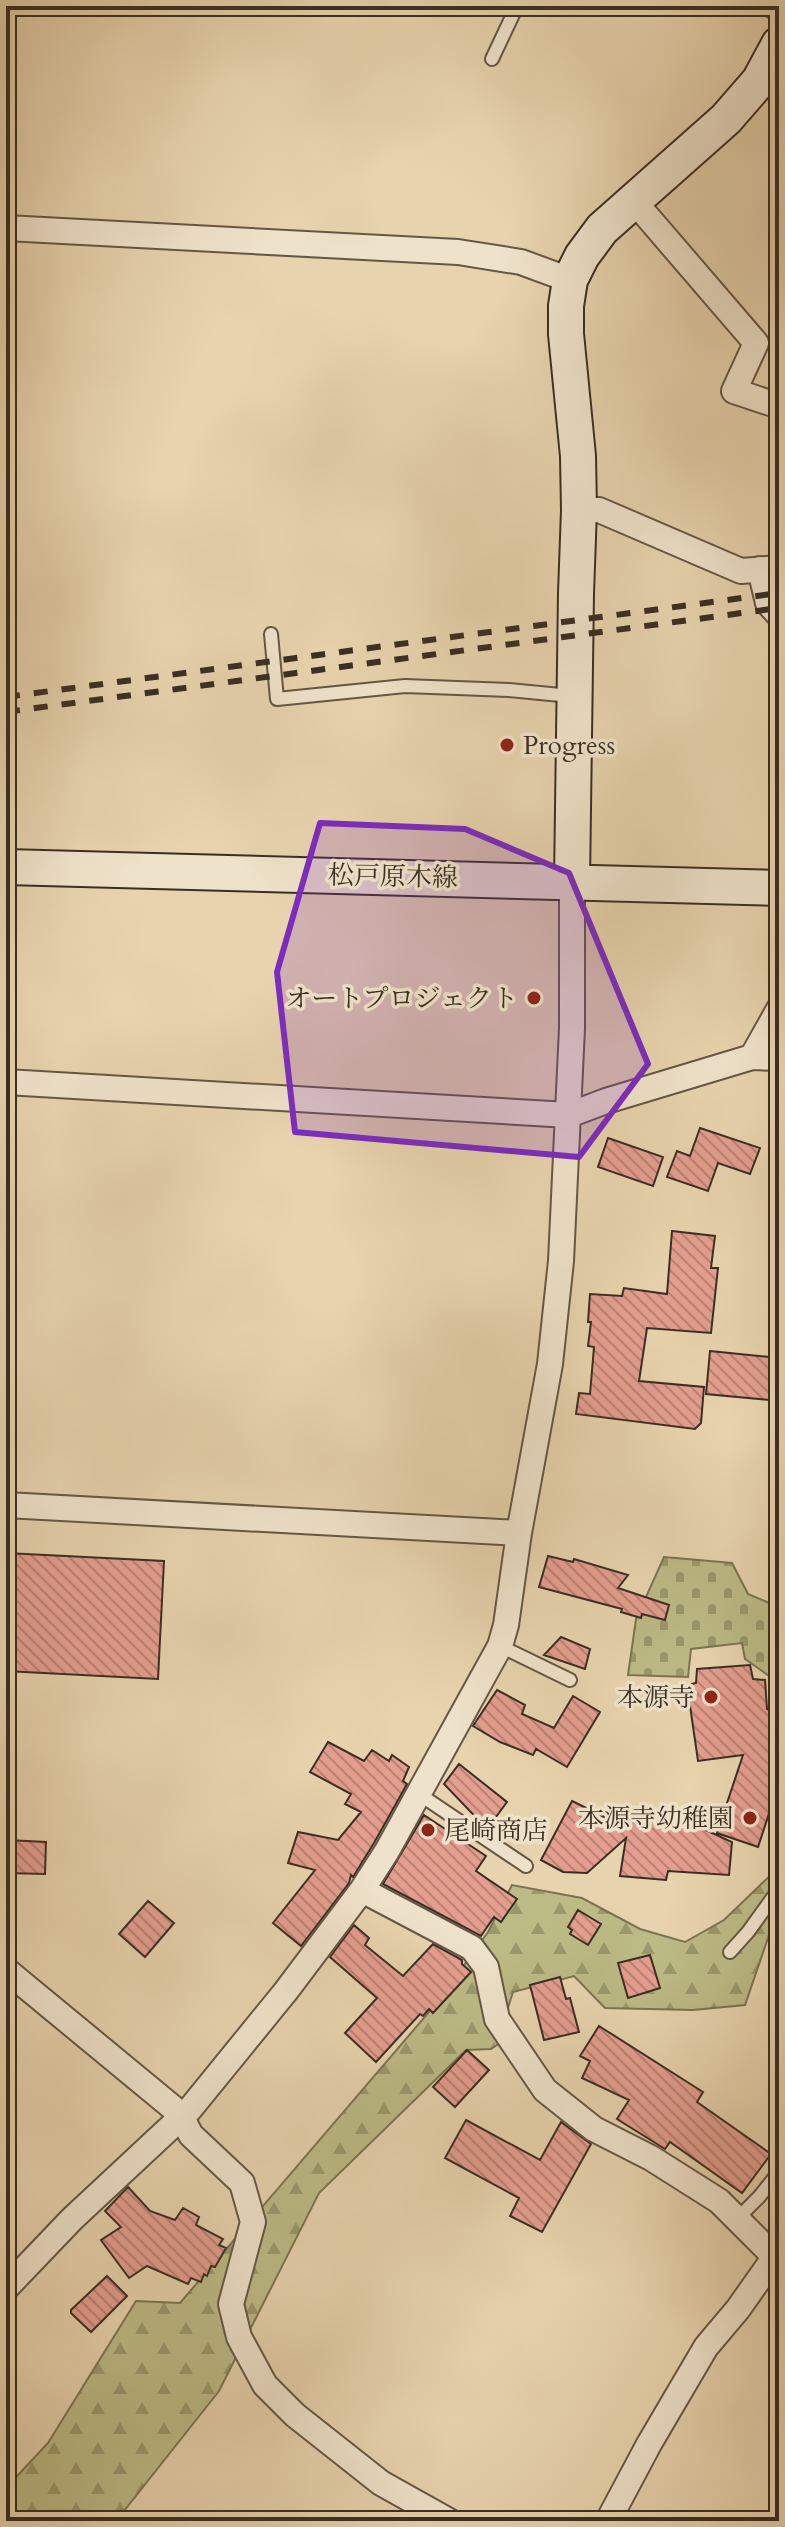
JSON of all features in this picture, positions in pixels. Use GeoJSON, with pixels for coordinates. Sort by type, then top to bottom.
{"type":"FeatureCollection","features":[{"type":"Feature","properties":{"kind":"street"},"geometry":{"type":"LineString","coordinates":[[6,2288],[72,2219],[181,2116],[286,1991],[362,1890],[500,1646],[550,1364],[561,1261],[569,1115],[579,510],[578,456],[566,334],[570,280],[582,256],[602,229],[726,119],[759,81],[779,44]]}},
{"type":"Feature","properties":{"kind":"street"},"geometry":{"type":"LineString","coordinates":[[634,201],[756,343],[734,391],[779,406]]}},
{"type":"Feature","properties":{"kind":"street"},"geometry":{"type":"LineString","coordinates":[[6,228],[458,252],[521,262],[570,280]]}},
{"type":"Feature","properties":{"kind":"street"},"geometry":{"type":"LineString","coordinates":[[579,510],[599,510],[741,571],[770,568],[768,603],[779,614]]}},
{"type":"Feature","properties":{"kind":"street","name":"松戸原木線"},"geometry":{"type":"LineString","coordinates":[[6,867],[779,888]]}},
{"type":"Feature","properties":{"kind":"street"},"geometry":{"type":"LineString","coordinates":[[752,1057],[779,1009]]}},
{"type":"Feature","properties":{"kind":"street"},"geometry":{"type":"LineString","coordinates":[[6,1082],[569,1115],[752,1057],[779,1058]]}},
{"type":"Feature","properties":{"kind":"street"},"geometry":{"type":"LineString","coordinates":[[6,1505],[519,1533]]}},
{"type":"Feature","properties":{"kind":"street"},"geometry":{"type":"LineString","coordinates":[[362,1890],[472,1948],[486,1967],[497,2019],[545,2090],[594,2129],[651,2158],[719,2201],[776,2259],[706,2347],[608,2521]]}},
{"type":"Feature","properties":{"kind":"street"},"geometry":{"type":"LineString","coordinates":[[6,1970],[181,2116],[191,2135],[242,2183],[253,2222],[231,2304],[239,2337],[265,2385],[295,2415],[381,2483],[449,2521]]}},
{"type":"Feature","properties":{"kind":"lane"},"geometry":{"type":"LineString","coordinates":[[492,59],[517,6]]}},
{"type":"Feature","properties":{"kind":"lane"},"geometry":{"type":"LineString","coordinates":[[271,634],[277,699],[405,686],[574,696]]}},
{"type":"Feature","properties":{"kind":"lane"},"geometry":{"type":"LineString","coordinates":[[500,1646],[570,1680]]}},
{"type":"Feature","properties":{"kind":"lane"},"geometry":{"type":"LineString","coordinates":[[419,1794],[526,1866]]}},
{"type":"Feature","properties":{"kind":"lane"},"geometry":{"type":"LineString","coordinates":[[730,1952],[779,1889]]}},
{"type":"Feature","properties":{"kind":"lane"},"geometry":{"type":"LineString","coordinates":[[736,2220],[779,2172]]}},
{"type":"Feature","properties":{"kind":"highlighted area"},"geometry":{"type":"Polygon","coordinates":[[[320,823],[465,829],[569,873],[648,1064],[579,1157],[295,1132],[277,972],[320,823]]]}},
{"type":"Feature","properties":{"kind":"green space"},"geometry":{"type":"Polygon","coordinates":[[[664,1557],[732,1563],[748,1594],[779,1607],[779,1705],[773,1702],[772,1678],[745,1659],[742,1643],[691,1649],[688,1677],[628,1675],[636,1619],[664,1557]]]}},
{"type":"Feature","properties":{"kind":"green space"},"geometry":{"type":"Polygon","coordinates":[[[779,1867],[779,1906],[745,2005],[693,2010],[605,2008],[574,1976],[513,1992],[505,2017],[503,2041],[491,2049],[466,2050],[319,2193],[219,2391],[116,2521],[6,2521],[6,2488],[48,2443],[136,2301],[180,2303],[435,2005],[488,1932],[512,1885],[582,1898],[640,1929],[685,1942],[724,1920],[779,1867]]]}},
{"type":"Feature","properties":{"kind":"building"},"geometry":{"type":"Polygon","coordinates":[[[700,1128],[760,1148],[750,1174],[718,1163],[708,1191],[667,1177],[677,1151],[690,1156],[700,1128]]]}},
{"type":"Feature","properties":{"kind":"building"},"geometry":{"type":"Polygon","coordinates":[[[608,1138],[663,1157],[653,1186],[598,1167],[608,1138]]]}},
{"type":"Feature","properties":{"kind":"building"},"geometry":{"type":"Polygon","coordinates":[[[672,1231],[715,1236],[711,1268],[718,1268],[711,1333],[647,1328],[639,1381],[704,1387],[701,1423],[695,1429],[576,1414],[579,1393],[590,1394],[594,1347],[588,1346],[590,1294],[622,1296],[624,1288],[667,1294],[672,1231]]]}},
{"type":"Feature","properties":{"kind":"building"},"geometry":{"type":"Polygon","coordinates":[[[710,1351],[779,1358],[779,1401],[706,1394],[710,1351]]]}},
{"type":"Feature","properties":{"kind":"building"},"geometry":{"type":"Polygon","coordinates":[[[6,1553],[164,1561],[158,1679],[6,1671],[6,1553]]]}},
{"type":"Feature","properties":{"kind":"building"},"geometry":{"type":"Polygon","coordinates":[[[548,1556],[573,1562],[574,1559],[628,1575],[618,1588],[669,1605],[665,1620],[642,1614],[641,1618],[621,1612],[622,1609],[539,1587],[548,1556]]]}},
{"type":"Feature","properties":{"kind":"building"},"geometry":{"type":"Polygon","coordinates":[[[561,1637],[590,1649],[585,1669],[544,1655],[561,1637]]]}},
{"type":"Feature","properties":{"kind":"building"},"geometry":{"type":"Polygon","coordinates":[[[750,1665],[753,1679],[765,1680],[767,1709],[779,1713],[779,1783],[758,1847],[717,1833],[743,1755],[698,1761],[687,1685],[696,1683],[697,1669],[750,1665]]]}},
{"type":"Feature","properties":{"kind":"building"},"geometry":{"type":"Polygon","coordinates":[[[497,1690],[525,1705],[522,1714],[554,1728],[573,1696],[600,1712],[567,1767],[536,1749],[533,1755],[500,1742],[473,1726],[497,1690]]]}},
{"type":"Feature","properties":{"kind":"building"},"geometry":{"type":"Polygon","coordinates":[[[328,1742],[364,1761],[372,1750],[389,1761],[392,1755],[409,1767],[403,1781],[407,1784],[353,1877],[351,1875],[349,1883],[301,1946],[273,1923],[315,1870],[288,1863],[298,1832],[338,1840],[361,1812],[345,1804],[351,1794],[310,1772],[328,1742]]]}},
{"type":"Feature","properties":{"kind":"building"},"geometry":{"type":"Polygon","coordinates":[[[459,1764],[507,1802],[487,1829],[444,1784],[459,1764]]]}},
{"type":"Feature","properties":{"kind":"building"},"geometry":{"type":"Polygon","coordinates":[[[572,1801],[627,1828],[629,1818],[697,1826],[732,1842],[729,1875],[668,1871],[666,1880],[620,1876],[626,1838],[587,1873],[563,1872],[541,1860],[572,1801]]]}},
{"type":"Feature","properties":{"kind":"building"},"geometry":{"type":"Polygon","coordinates":[[[424,1815],[486,1856],[476,1871],[517,1899],[501,1922],[494,1917],[481,1936],[383,1884],[424,1815]]]}},
{"type":"Feature","properties":{"kind":"building"},"geometry":{"type":"Polygon","coordinates":[[[7,1840],[46,1842],[45,1874],[6,1873],[7,1840]]]}},
{"type":"Feature","properties":{"kind":"building"},"geometry":{"type":"Polygon","coordinates":[[[148,1901],[174,1923],[145,1957],[119,1934],[148,1901]]]}},
{"type":"Feature","properties":{"kind":"building"},"geometry":{"type":"Polygon","coordinates":[[[578,1910],[601,1924],[588,1945],[570,1934],[572,1930],[568,1927],[578,1910]]]}},
{"type":"Feature","properties":{"kind":"building"},"geometry":{"type":"Polygon","coordinates":[[[354,1925],[369,1938],[365,1945],[403,1976],[433,1944],[462,1960],[471,1972],[433,2013],[429,2009],[423,2016],[420,2014],[376,2062],[345,2033],[377,1998],[330,1957],[354,1925]]]}},
{"type":"Feature","properties":{"kind":"building"},"geometry":{"type":"Polygon","coordinates":[[[650,1955],[660,1988],[628,1998],[618,1963],[650,1955]]]}},
{"type":"Feature","properties":{"kind":"building"},"geometry":{"type":"Polygon","coordinates":[[[560,1977],[566,1999],[570,1998],[579,2032],[544,2040],[530,1985],[560,1977]]]}},
{"type":"Feature","properties":{"kind":"building"},"geometry":{"type":"Polygon","coordinates":[[[599,2026],[703,2092],[697,2102],[771,2154],[742,2193],[670,2142],[665,2149],[617,2119],[629,2100],[582,2078],[590,2061],[580,2056],[599,2026]]]}},
{"type":"Feature","properties":{"kind":"building"},"geometry":{"type":"Polygon","coordinates":[[[467,2050],[489,2070],[455,2107],[433,2087],[467,2050]]]}},
{"type":"Feature","properties":{"kind":"building"},"geometry":{"type":"Polygon","coordinates":[[[466,2120],[540,2160],[561,2122],[591,2144],[542,2232],[510,2216],[519,2198],[445,2158],[466,2120]]]}},
{"type":"Feature","properties":{"kind":"building"},"geometry":{"type":"Polygon","coordinates":[[[128,2187],[150,2211],[175,2220],[183,2208],[199,2217],[196,2225],[223,2239],[219,2245],[226,2248],[201,2282],[191,2278],[188,2284],[147,2266],[129,2278],[101,2240],[121,2227],[105,2211],[128,2187]]]}},
{"type":"Feature","properties":{"kind":"building"},"geometry":{"type":"Polygon","coordinates":[[[107,2276],[127,2296],[91,2332],[71,2310],[107,2276]]]}},
{"type":"Feature","properties":{"kind":"railway"},"geometry":{"type":"LineString","coordinates":[[6,697],[779,593]]}},
{"type":"Feature","properties":{"kind":"railway"},"geometry":{"type":"LineString","coordinates":[[6,712],[779,608]]}},
{"type":"Feature","properties":{"kind":"place","name":"Progress"},"geometry":{"type":"Point","coordinates":[507,745]}},
{"type":"Feature","properties":{"kind":"place","name":"オートプロジェクト"},"geometry":{"type":"Point","coordinates":[534,998]}},
{"type":"Feature","properties":{"kind":"place","name":"本源寺"},"geometry":{"type":"Point","coordinates":[711,1697]}},
{"type":"Feature","properties":{"kind":"place","name":"本源寺幼稚園"},"geometry":{"type":"Point","coordinates":[750,1818]}},
{"type":"Feature","properties":{"kind":"place","name":"尾崎商店"},"geometry":{"type":"Point","coordinates":[428,1830]}}]}
